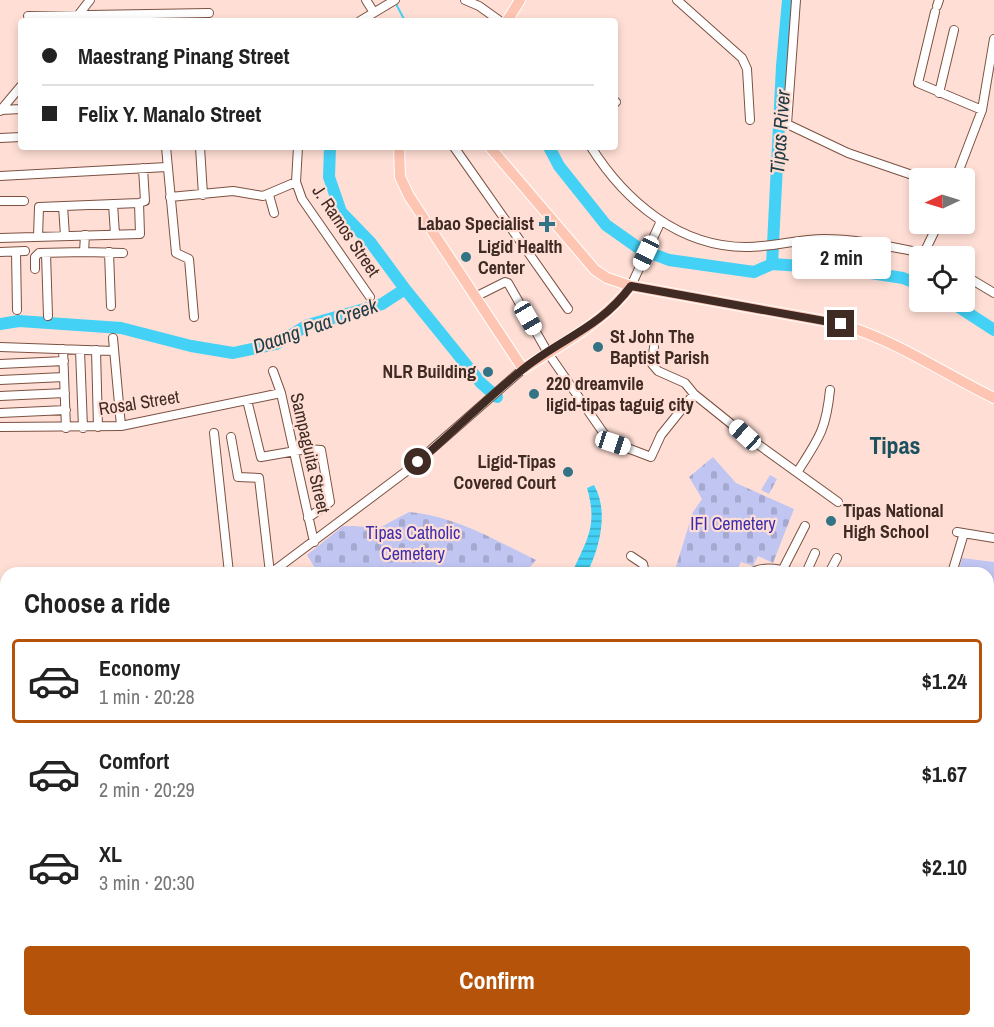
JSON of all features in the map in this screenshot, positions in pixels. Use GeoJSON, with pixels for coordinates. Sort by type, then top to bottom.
{"type":"FeatureCollection","features":[{"type":"Feature","properties":{"kind":"main road"},"geometry":{"type":"LineString","coordinates":[[509,18],[520,0]]}},
{"type":"Feature","properties":{"kind":"main road"},"geometry":{"type":"LineString","coordinates":[[399,150],[400,177],[409,196],[523,369],[577,336],[611,309],[631,286]]}},
{"type":"Feature","properties":{"kind":"main road"},"geometry":{"type":"LineString","coordinates":[[493,150],[595,270],[607,278],[631,286],[841,324],[889,340],[994,398]]}},
{"type":"Feature","properties":{"kind":"street"},"geometry":{"type":"LineString","coordinates":[[76,18],[90,0]]}},
{"type":"Feature","properties":{"kind":"street"},"geometry":{"type":"LineString","coordinates":[[366,0],[373,11]]}},
{"type":"Feature","properties":{"kind":"street"},"geometry":{"type":"LineString","coordinates":[[465,0],[479,6],[496,18]]}},
{"type":"Feature","properties":{"kind":"street"},"geometry":{"type":"LineString","coordinates":[[677,0],[742,58],[747,69],[750,120]]}},
{"type":"Feature","properties":{"kind":"street"},"geometry":{"type":"LineString","coordinates":[[796,0],[787,124],[848,153],[909,174]]}},
{"type":"Feature","properties":{"kind":"street"},"geometry":{"type":"LineString","coordinates":[[364,18],[392,1]]}},
{"type":"Feature","properties":{"kind":"street"},"geometry":{"type":"LineString","coordinates":[[937,6],[918,83],[982,110]]}},
{"type":"Feature","properties":{"kind":"street"},"geometry":{"type":"LineString","coordinates":[[28,16],[76,18],[209,13]]}},
{"type":"Feature","properties":{"kind":"street"},"geometry":{"type":"LineString","coordinates":[[939,93],[954,30]]}},
{"type":"Feature","properties":{"kind":"street"},"geometry":{"type":"LineString","coordinates":[[960,168],[991,79],[994,39]]}},
{"type":"Feature","properties":{"kind":"street"},"geometry":{"type":"LineString","coordinates":[[1,110],[18,90]]}},
{"type":"Feature","properties":{"kind":"street"},"geometry":{"type":"LineString","coordinates":[[1,110],[18,109]]}},
{"type":"Feature","properties":{"kind":"street"},"geometry":{"type":"LineString","coordinates":[[0,138],[18,137]]}},
{"type":"Feature","properties":{"kind":"street"},"geometry":{"type":"LineString","coordinates":[[166,150],[176,253],[189,259],[195,317]]}},
{"type":"Feature","properties":{"kind":"street"},"geometry":{"type":"LineString","coordinates":[[200,150],[203,195]]}},
{"type":"Feature","properties":{"kind":"street","name":"J. Ramos Street"},"geometry":{"type":"LineString","coordinates":[[298,150],[296,182],[302,199],[370,297]]}},
{"type":"Feature","properties":{"kind":"street"},"geometry":{"type":"LineString","coordinates":[[456,150],[568,309]]}},
{"type":"Feature","properties":{"kind":"street"},"geometry":{"type":"LineString","coordinates":[[593,150],[634,202],[661,221],[695,237],[732,246],[765,246],[822,239],[859,241],[909,251]]}},
{"type":"Feature","properties":{"kind":"street"},"geometry":{"type":"LineString","coordinates":[[0,176],[167,167]]}},
{"type":"Feature","properties":{"kind":"street"},"geometry":{"type":"LineString","coordinates":[[38,237],[38,207],[145,201],[143,168]]}},
{"type":"Feature","properties":{"kind":"street","name":"J. Ramos Street"},"geometry":{"type":"LineString","coordinates":[[269,195],[296,182]]}},
{"type":"Feature","properties":{"kind":"street"},"geometry":{"type":"LineString","coordinates":[[170,197],[233,191],[269,195],[274,213]]}},
{"type":"Feature","properties":{"kind":"street"},"geometry":{"type":"LineString","coordinates":[[0,201],[24,201]]}},
{"type":"Feature","properties":{"kind":"street"},"geometry":{"type":"LineString","coordinates":[[139,203],[140,234]]}},
{"type":"Feature","properties":{"kind":"street"},"geometry":{"type":"LineString","coordinates":[[113,204],[115,234]]}},
{"type":"Feature","properties":{"kind":"street"},"geometry":{"type":"LineString","coordinates":[[63,206],[65,236]]}},
{"type":"Feature","properties":{"kind":"street"},"geometry":{"type":"LineString","coordinates":[[631,286],[661,221]]}},
{"type":"Feature","properties":{"kind":"street"},"geometry":{"type":"LineString","coordinates":[[84,235],[84,252]]}},
{"type":"Feature","properties":{"kind":"street"},"geometry":{"type":"LineString","coordinates":[[0,237],[150,235]]}},
{"type":"Feature","properties":{"kind":"street"},"geometry":{"type":"LineString","coordinates":[[0,252],[21,252],[17,310]]}},
{"type":"Feature","properties":{"kind":"street"},"geometry":{"type":"LineString","coordinates":[[46,252],[48,316]]}},
{"type":"Feature","properties":{"kind":"street"},"geometry":{"type":"LineString","coordinates":[[35,268],[36,254],[46,252],[123,253]]}},
{"type":"Feature","properties":{"kind":"street"},"geometry":{"type":"LineString","coordinates":[[109,252],[111,306]]}},
{"type":"Feature","properties":{"kind":"street"},"geometry":{"type":"LineString","coordinates":[[475,297],[505,282],[508,283],[548,352],[609,441],[651,457],[661,435],[694,394]]}},
{"type":"Feature","properties":{"kind":"street"},"geometry":{"type":"LineString","coordinates":[[975,282],[994,293]]}},
{"type":"Feature","properties":{"kind":"street"},"geometry":{"type":"LineString","coordinates":[[113,338],[121,426]]}},
{"type":"Feature","properties":{"kind":"street"},"geometry":{"type":"LineString","coordinates":[[0,347],[114,351]]}},
{"type":"Feature","properties":{"kind":"street"},"geometry":{"type":"LineString","coordinates":[[654,347],[653,367],[685,383],[694,394],[745,435],[838,502]]}},
{"type":"Feature","properties":{"kind":"street"},"geometry":{"type":"LineString","coordinates":[[63,349],[66,428]]}},
{"type":"Feature","properties":{"kind":"street"},"geometry":{"type":"LineString","coordinates":[[80,350],[83,428]]}},
{"type":"Feature","properties":{"kind":"street"},"geometry":{"type":"LineString","coordinates":[[96,350],[98,427]]}},
{"type":"Feature","properties":{"kind":"street"},"geometry":{"type":"LineString","coordinates":[[0,364],[64,361]]}},
{"type":"Feature","properties":{"kind":"street"},"geometry":{"type":"LineString","coordinates":[[279,567],[408,470],[523,369]]}},
{"type":"Feature","properties":{"kind":"street","name":"Sampaguita Street"},"geometry":{"type":"LineString","coordinates":[[273,371],[281,393],[314,542]]}},
{"type":"Feature","properties":{"kind":"street"},"geometry":{"type":"LineString","coordinates":[[0,380],[64,377]]}},
{"type":"Feature","properties":{"kind":"street"},"geometry":{"type":"LineString","coordinates":[[798,471],[820,438],[827,419],[830,390]]}},
{"type":"Feature","properties":{"kind":"street"},"geometry":{"type":"LineString","coordinates":[[0,396],[65,393]]}},
{"type":"Feature","properties":{"kind":"street","name":"Rosal Street"},"geometry":{"type":"LineString","coordinates":[[0,427],[121,426],[281,393]]}},
{"type":"Feature","properties":{"kind":"street"},"geometry":{"type":"LineString","coordinates":[[247,400],[261,457],[321,449],[328,479],[329,503],[308,518]]}},
{"type":"Feature","properties":{"kind":"street"},"geometry":{"type":"LineString","coordinates":[[0,413],[66,410]]}},
{"type":"Feature","properties":{"kind":"street"},"geometry":{"type":"LineString","coordinates":[[214,433],[227,567]]}},
{"type":"Feature","properties":{"kind":"street"},"geometry":{"type":"LineString","coordinates":[[231,437],[237,477],[259,478],[270,567]]}},
{"type":"Feature","properties":{"kind":"street"},"geometry":{"type":"LineString","coordinates":[[784,567],[805,526]]}},
{"type":"Feature","properties":{"kind":"street"},"geometry":{"type":"LineString","coordinates":[[953,567],[961,532],[994,538]]}},
{"type":"Feature","properties":{"kind":"street"},"geometry":{"type":"LineString","coordinates":[[809,567],[815,553]]}},
{"type":"Feature","properties":{"kind":"street"},"geometry":{"type":"LineString","coordinates":[[632,556],[644,567]]}},
{"type":"Feature","properties":{"kind":"street"},"geometry":{"type":"LineString","coordinates":[[832,567],[837,558]]}},
{"type":"Feature","properties":{"kind":"green space","name":"IFI Cemetery"},"geometry":{"type":"Polygon","coordinates":[[[713,457],[736,483],[794,509],[773,563],[758,556],[753,566],[741,562],[739,567],[676,567],[693,512],[702,499],[689,477],[713,457]]]}},
{"type":"Feature","properties":{"kind":"green space"},"geometry":{"type":"Polygon","coordinates":[[[770,475],[777,479],[769,494],[761,490],[770,475]]]}},
{"type":"Feature","properties":{"kind":"green space","name":"Tipas Catholic Cemetery"},"geometry":{"type":"Polygon","coordinates":[[[409,512],[426,514],[459,524],[536,560],[530,567],[314,567],[307,555],[343,526],[381,527],[409,512]]]}},
{"type":"Feature","properties":{"kind":"green space"},"geometry":{"type":"Polygon","coordinates":[[[962,558],[994,562],[994,567],[960,567],[962,558]]]}},
{"type":"Feature","properties":{"kind":"shaded area"},"geometry":{"type":"Polygon","coordinates":[[[594,485],[599,495],[601,529],[596,552],[590,567],[575,567],[591,523],[587,488],[594,485]]]}},
{"type":"Feature","properties":{"kind":"waterway","name":"Tipas River"},"geometry":{"type":"LineString","coordinates":[[772,264],[782,66],[788,0]]}},
{"type":"Feature","properties":{"kind":"waterway"},"geometry":{"type":"LineString","coordinates":[[395,2],[403,18]]}},
{"type":"Feature","properties":{"kind":"waterway","name":"Daang Paa Creek"},"geometry":{"type":"LineString","coordinates":[[0,324],[19,321],[121,328],[191,346],[233,353],[276,344],[308,325],[382,304],[405,289],[371,243],[341,212],[329,177],[330,150]]}},
{"type":"Feature","properties":{"kind":"waterway","name":"Daang Paa Creek"},"geometry":{"type":"LineString","coordinates":[[551,150],[559,166],[606,225],[640,249],[669,260],[754,272],[772,264],[845,269],[909,280]]}},
{"type":"Feature","properties":{"kind":"waterway"},"geometry":{"type":"LineString","coordinates":[[405,289],[481,383],[497,397]]}},
{"type":"Feature","properties":{"kind":"waterway"},"geometry":{"type":"LineString","coordinates":[[966,312],[994,330]]}},
{"type":"Feature","properties":{"kind":"place","name":"Labao Specialist"},"geometry":{"type":"Point","coordinates":[547,224]}},
{"type":"Feature","properties":{"kind":"place","name":"Ligid Health Center"},"geometry":{"type":"Point","coordinates":[466,257]}},
{"type":"Feature","properties":{"kind":"place","name":"St John The Baptist Parish"},"geometry":{"type":"Point","coordinates":[598,347]}},
{"type":"Feature","properties":{"kind":"place","name":"NLR Building"},"geometry":{"type":"Point","coordinates":[488,372]}},
{"type":"Feature","properties":{"kind":"place","name":"220 dreamvile ligid-tipas taguig city"},"geometry":{"type":"Point","coordinates":[534,394]}},
{"type":"Feature","properties":{"kind":"place","name":"Ligid-Tipas Covered Court"},"geometry":{"type":"Point","coordinates":[568,472]}},
{"type":"Feature","properties":{"kind":"place","name":"Tipas National High School"},"geometry":{"type":"Point","coordinates":[831,521]}},
{"type":"Feature","properties":{"kind":"district","name":"Tipas"},"geometry":{"type":"Point","coordinates":[895,446]}},
{"type":"Feature","properties":{"kind":"route"},"geometry":{"type":"LineString","coordinates":[[418,462],[523,369],[577,336],[617,304],[631,286],[841,324]]}}]}
